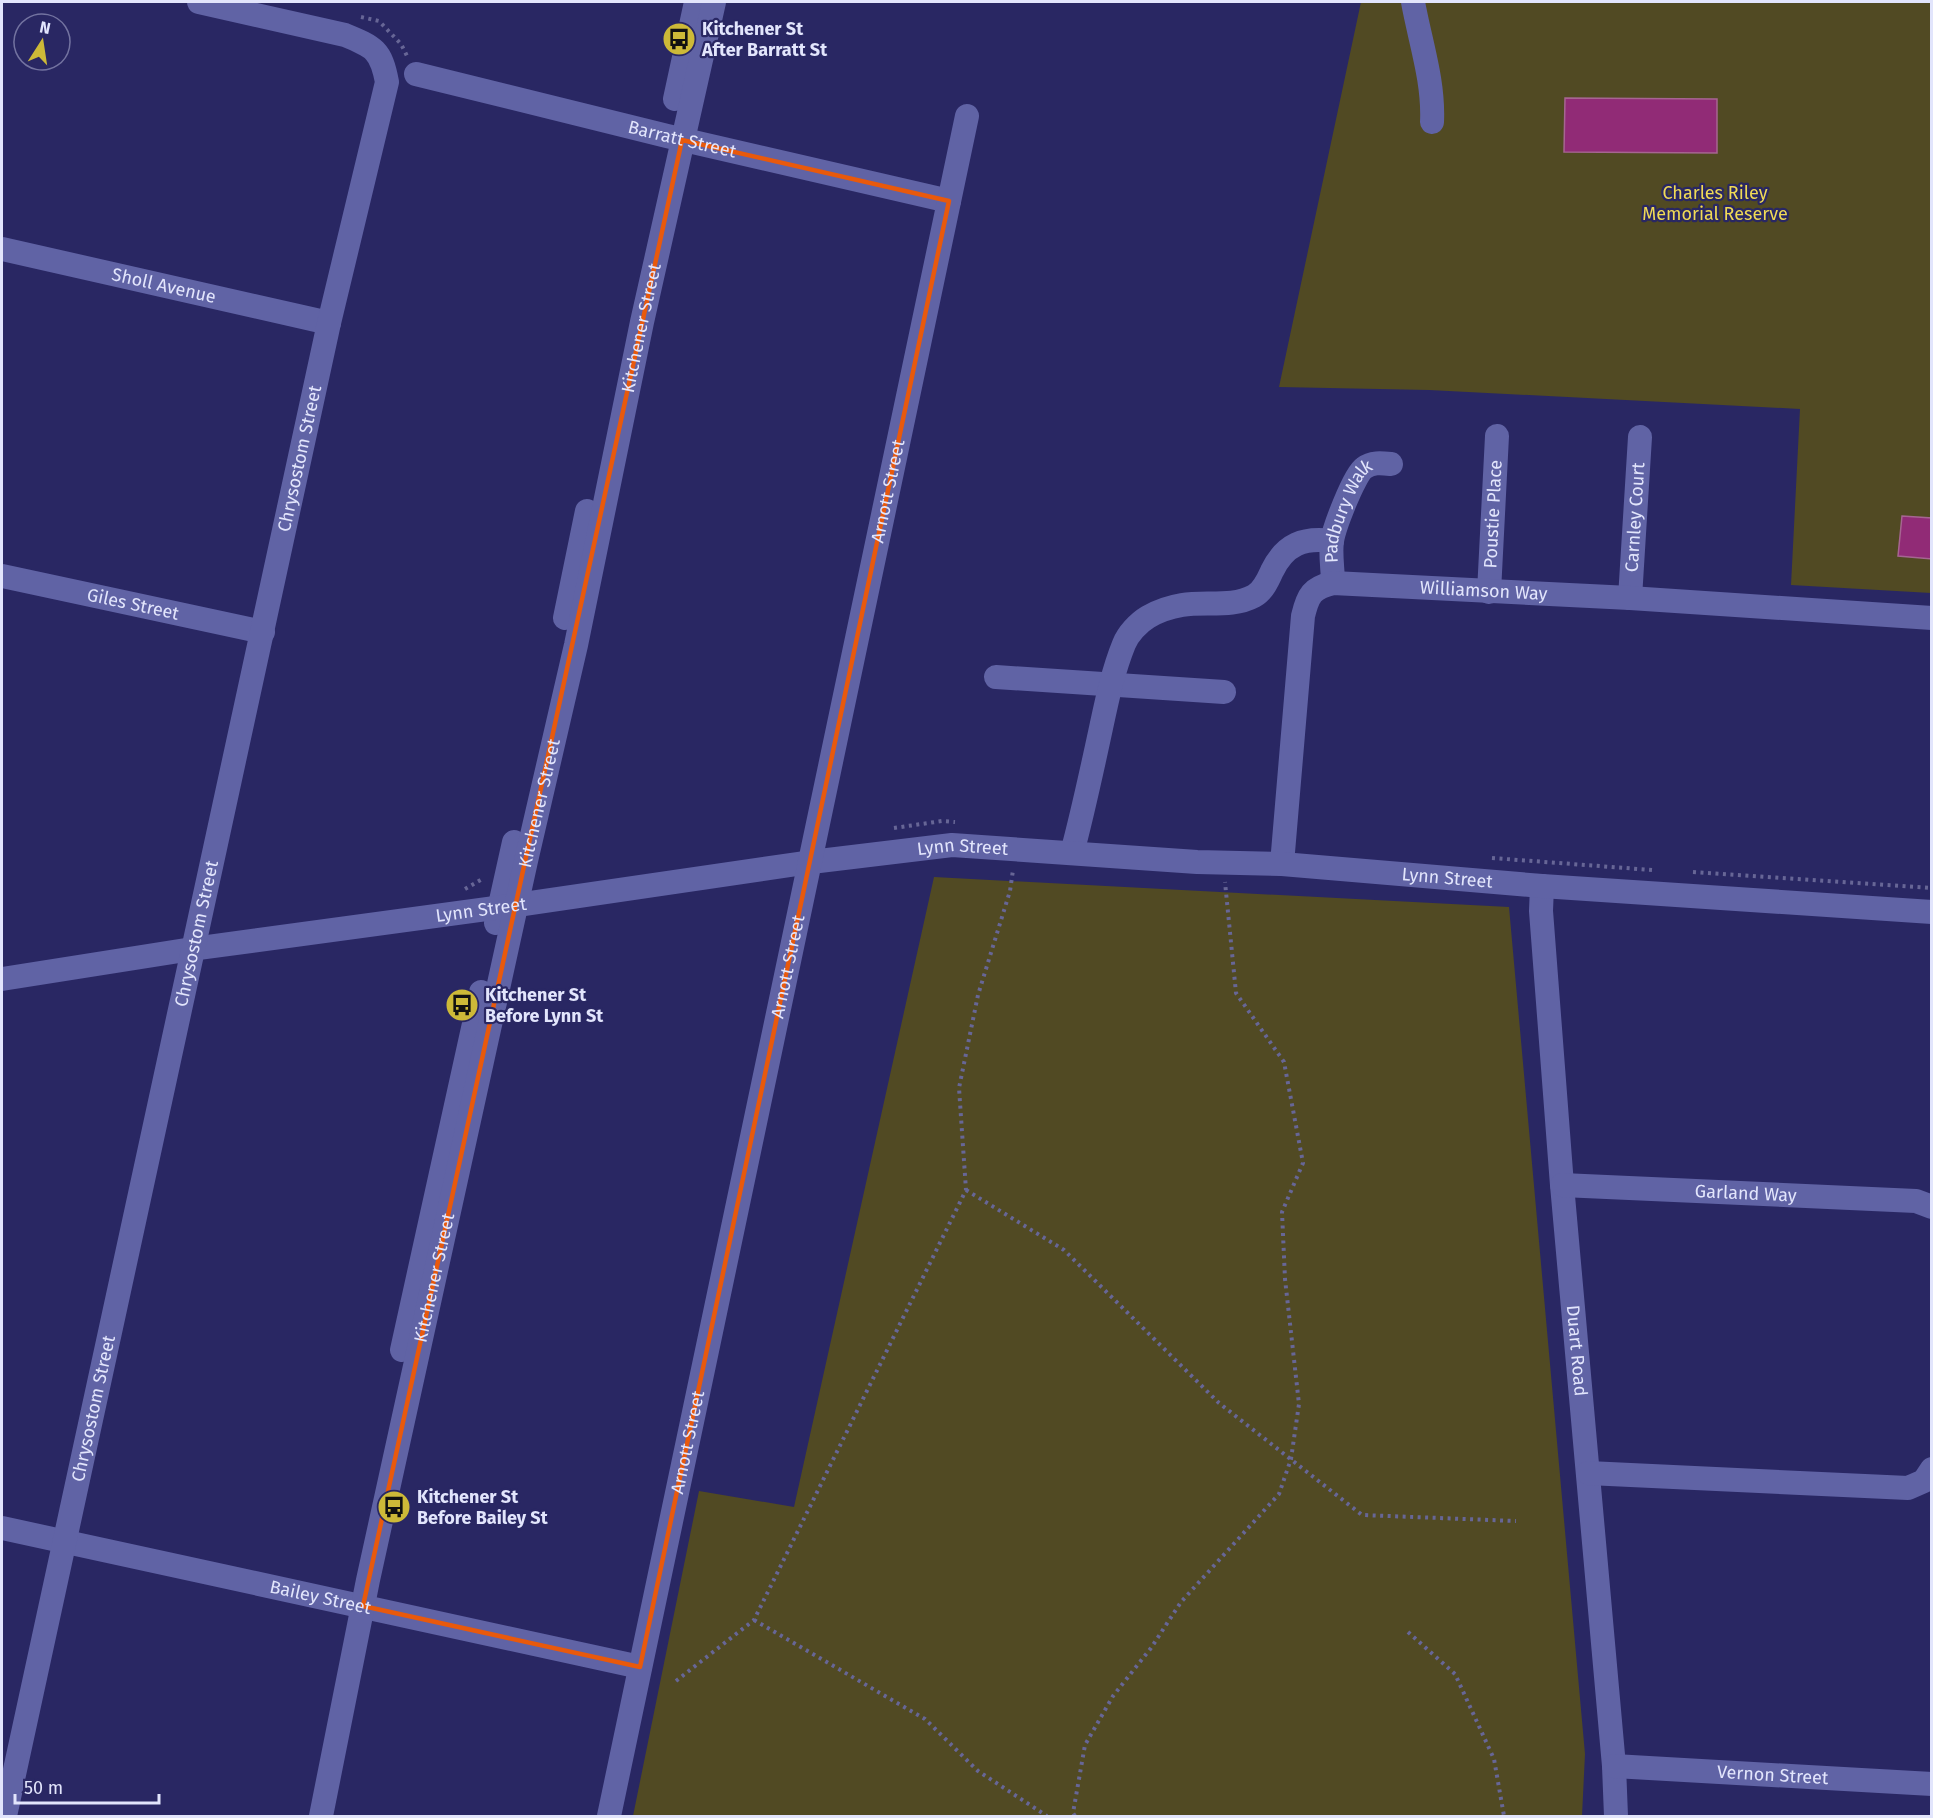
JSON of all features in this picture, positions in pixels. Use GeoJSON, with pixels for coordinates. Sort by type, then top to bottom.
{"type":"FeatureCollection","features":[{"type":"Feature","properties":{"kind":"street","name":"Chrysostom Street"},"geometry":{"type":"LineString","coordinates":[[5,1816],[329,323],[387,82],[384,62],[377,52],[364,43],[345,35],[199,2]]}},
{"type":"Feature","properties":{"kind":"street","name":"Kitchener Street"},"geometry":{"type":"LineString","coordinates":[[675,138],[696,2]]}},
{"type":"Feature","properties":{"kind":"street","name":"Kitchener Street"},"geometry":{"type":"LineString","coordinates":[[321,1816],[355,1605],[428,1228],[509,906],[624,330],[714,2]]}},
{"type":"Feature","properties":{"kind":"street"},"geometry":{"type":"LineString","coordinates":[[1413,2],[1431,85],[1432,122]]}},
{"type":"Feature","properties":{"kind":"street","name":"Barratt Street"},"geometry":{"type":"LineString","coordinates":[[416,74],[675,138],[949,201]]}},
{"type":"Feature","properties":{"kind":"street","name":"Arnott Street"},"geometry":{"type":"LineString","coordinates":[[609,1816],[967,116]]}},
{"type":"Feature","properties":{"kind":"street","name":"Sholl Avenue"},"geometry":{"type":"LineString","coordinates":[[2,249],[329,323]]}},
{"type":"Feature","properties":{"kind":"street","name":"Poustie Place"},"geometry":{"type":"LineString","coordinates":[[1489,592],[1497,436]]}},
{"type":"Feature","properties":{"kind":"street","name":"Carnley Court"},"geometry":{"type":"LineString","coordinates":[[1630,598],[1640,437]]}},
{"type":"Feature","properties":{"kind":"street","name":"Padbury Walk"},"geometry":{"type":"LineString","coordinates":[[1334,583],[1332,541],[1339,516],[1358,472],[1366,466],[1378,463],[1391,464]]}},
{"type":"Feature","properties":{"kind":"street"},"geometry":{"type":"LineString","coordinates":[[1072,853],[1111,684],[1124,643],[1132,630],[1146,618],[1183,604],[1239,602],[1254,596],[1268,581],[1274,567],[1287,550],[1301,541],[1332,541]]}},
{"type":"Feature","properties":{"kind":"street","name":"Giles Street"},"geometry":{"type":"LineString","coordinates":[[2,576],[263,632]]}},
{"type":"Feature","properties":{"kind":"street"},"geometry":{"type":"LineString","coordinates":[[1282,864],[1303,616],[1312,592],[1320,586],[1334,583]]}},
{"type":"Feature","properties":{"kind":"street","name":"Williamson Way"},"geometry":{"type":"LineString","coordinates":[[1334,583],[1630,598],[1932,618]]}},
{"type":"Feature","properties":{"kind":"street"},"geometry":{"type":"LineString","coordinates":[[996,677],[1224,692]]}},
{"type":"Feature","properties":{"kind":"street","name":"Lynn Street"},"geometry":{"type":"LineString","coordinates":[[2,979],[192,949],[952,844],[1282,864],[1542,886],[1932,912]]}},
{"type":"Feature","properties":{"kind":"street","name":"Duart Road"},"geometry":{"type":"LineString","coordinates":[[1542,886],[1541,911],[1562,1185],[1614,1766],[1616,1816]]}},
{"type":"Feature","properties":{"kind":"street","name":"Garland Way"},"geometry":{"type":"LineString","coordinates":[[1562,1185],[1916,1201],[1932,1207]]}},
{"type":"Feature","properties":{"kind":"street"},"geometry":{"type":"LineString","coordinates":[[1588,1473],[1908,1488],[1924,1481],[1932,1469]]}},
{"type":"Feature","properties":{"kind":"street","name":"Bailey Street"},"geometry":{"type":"LineString","coordinates":[[2,1527],[640,1667]]}},
{"type":"Feature","properties":{"kind":"street","name":"Kitchener Street"},"geometry":{"type":"LineString","coordinates":[[306,1816],[355,1605]]}},
{"type":"Feature","properties":{"kind":"street","name":"Vernon Street"},"geometry":{"type":"LineString","coordinates":[[1614,1766],[1932,1784]]}},
{"type":"Feature","properties":{"kind":"path"},"geometry":{"type":"LineString","coordinates":[[676,1681],[754,1620],[966,1190],[959,1088],[978,995],[1010,891],[1017,849]]}},
{"type":"Feature","properties":{"kind":"path"},"geometry":{"type":"LineString","coordinates":[[1075,1816],[1073,1813],[1085,1745],[1113,1696],[1151,1648],[1181,1602],[1279,1494],[1291,1459],[1299,1404],[1285,1279],[1282,1212],[1303,1163],[1284,1062],[1236,993],[1223,862]]}},
{"type":"Feature","properties":{"kind":"path"},"geometry":{"type":"LineString","coordinates":[[966,1190],[1064,1250],[1219,1403],[1362,1515],[1516,1521]]}},
{"type":"Feature","properties":{"kind":"path"},"geometry":{"type":"LineString","coordinates":[[754,1620],[924,1719],[978,1771],[1047,1816]]}},
{"type":"Feature","properties":{"kind":"path"},"geometry":{"type":"LineString","coordinates":[[1408,1632],[1455,1674],[1494,1759],[1504,1816]]}},
{"type":"Feature","properties":{"kind":"highlighted area"},"geometry":{"type":"Polygon","coordinates":[[[682,140],[949,201],[640,1667],[363,1606],[682,140]]]}},
{"type":"Feature","properties":{"kind":"green space","name":"Charles Riley Memorial Reserve"},"geometry":{"type":"Polygon","coordinates":[[[1361,2],[1931,2],[1931,593],[1791,585],[1800,409],[1429,390],[1279,387],[1361,2]]]}},
{"type":"Feature","properties":{"kind":"green space"},"geometry":{"type":"Polygon","coordinates":[[[934,877],[1509,907],[1585,1754],[1582,1816],[633,1816],[699,1491],[794,1507],[934,877]]]}},
{"type":"Feature","properties":{"kind":"building"},"geometry":{"type":"Polygon","coordinates":[[[1565,98],[1717,99],[1717,153],[1564,152],[1565,98]]]}},
{"type":"Feature","properties":{"kind":"building"},"geometry":{"type":"Polygon","coordinates":[[[1902,516],[1932,518],[1932,559],[1898,556],[1902,516]]]}},
{"type":"Feature","properties":{"kind":"place","name":"Kitchener St After Barratt St"},"geometry":{"type":"Point","coordinates":[679,39]}},
{"type":"Feature","properties":{"kind":"place","name":"Kitchener St Before Lynn St"},"geometry":{"type":"Point","coordinates":[462,1005]}},
{"type":"Feature","properties":{"kind":"place","name":"Kitchener St Before Bailey St"},"geometry":{"type":"Point","coordinates":[394,1507]}}]}
